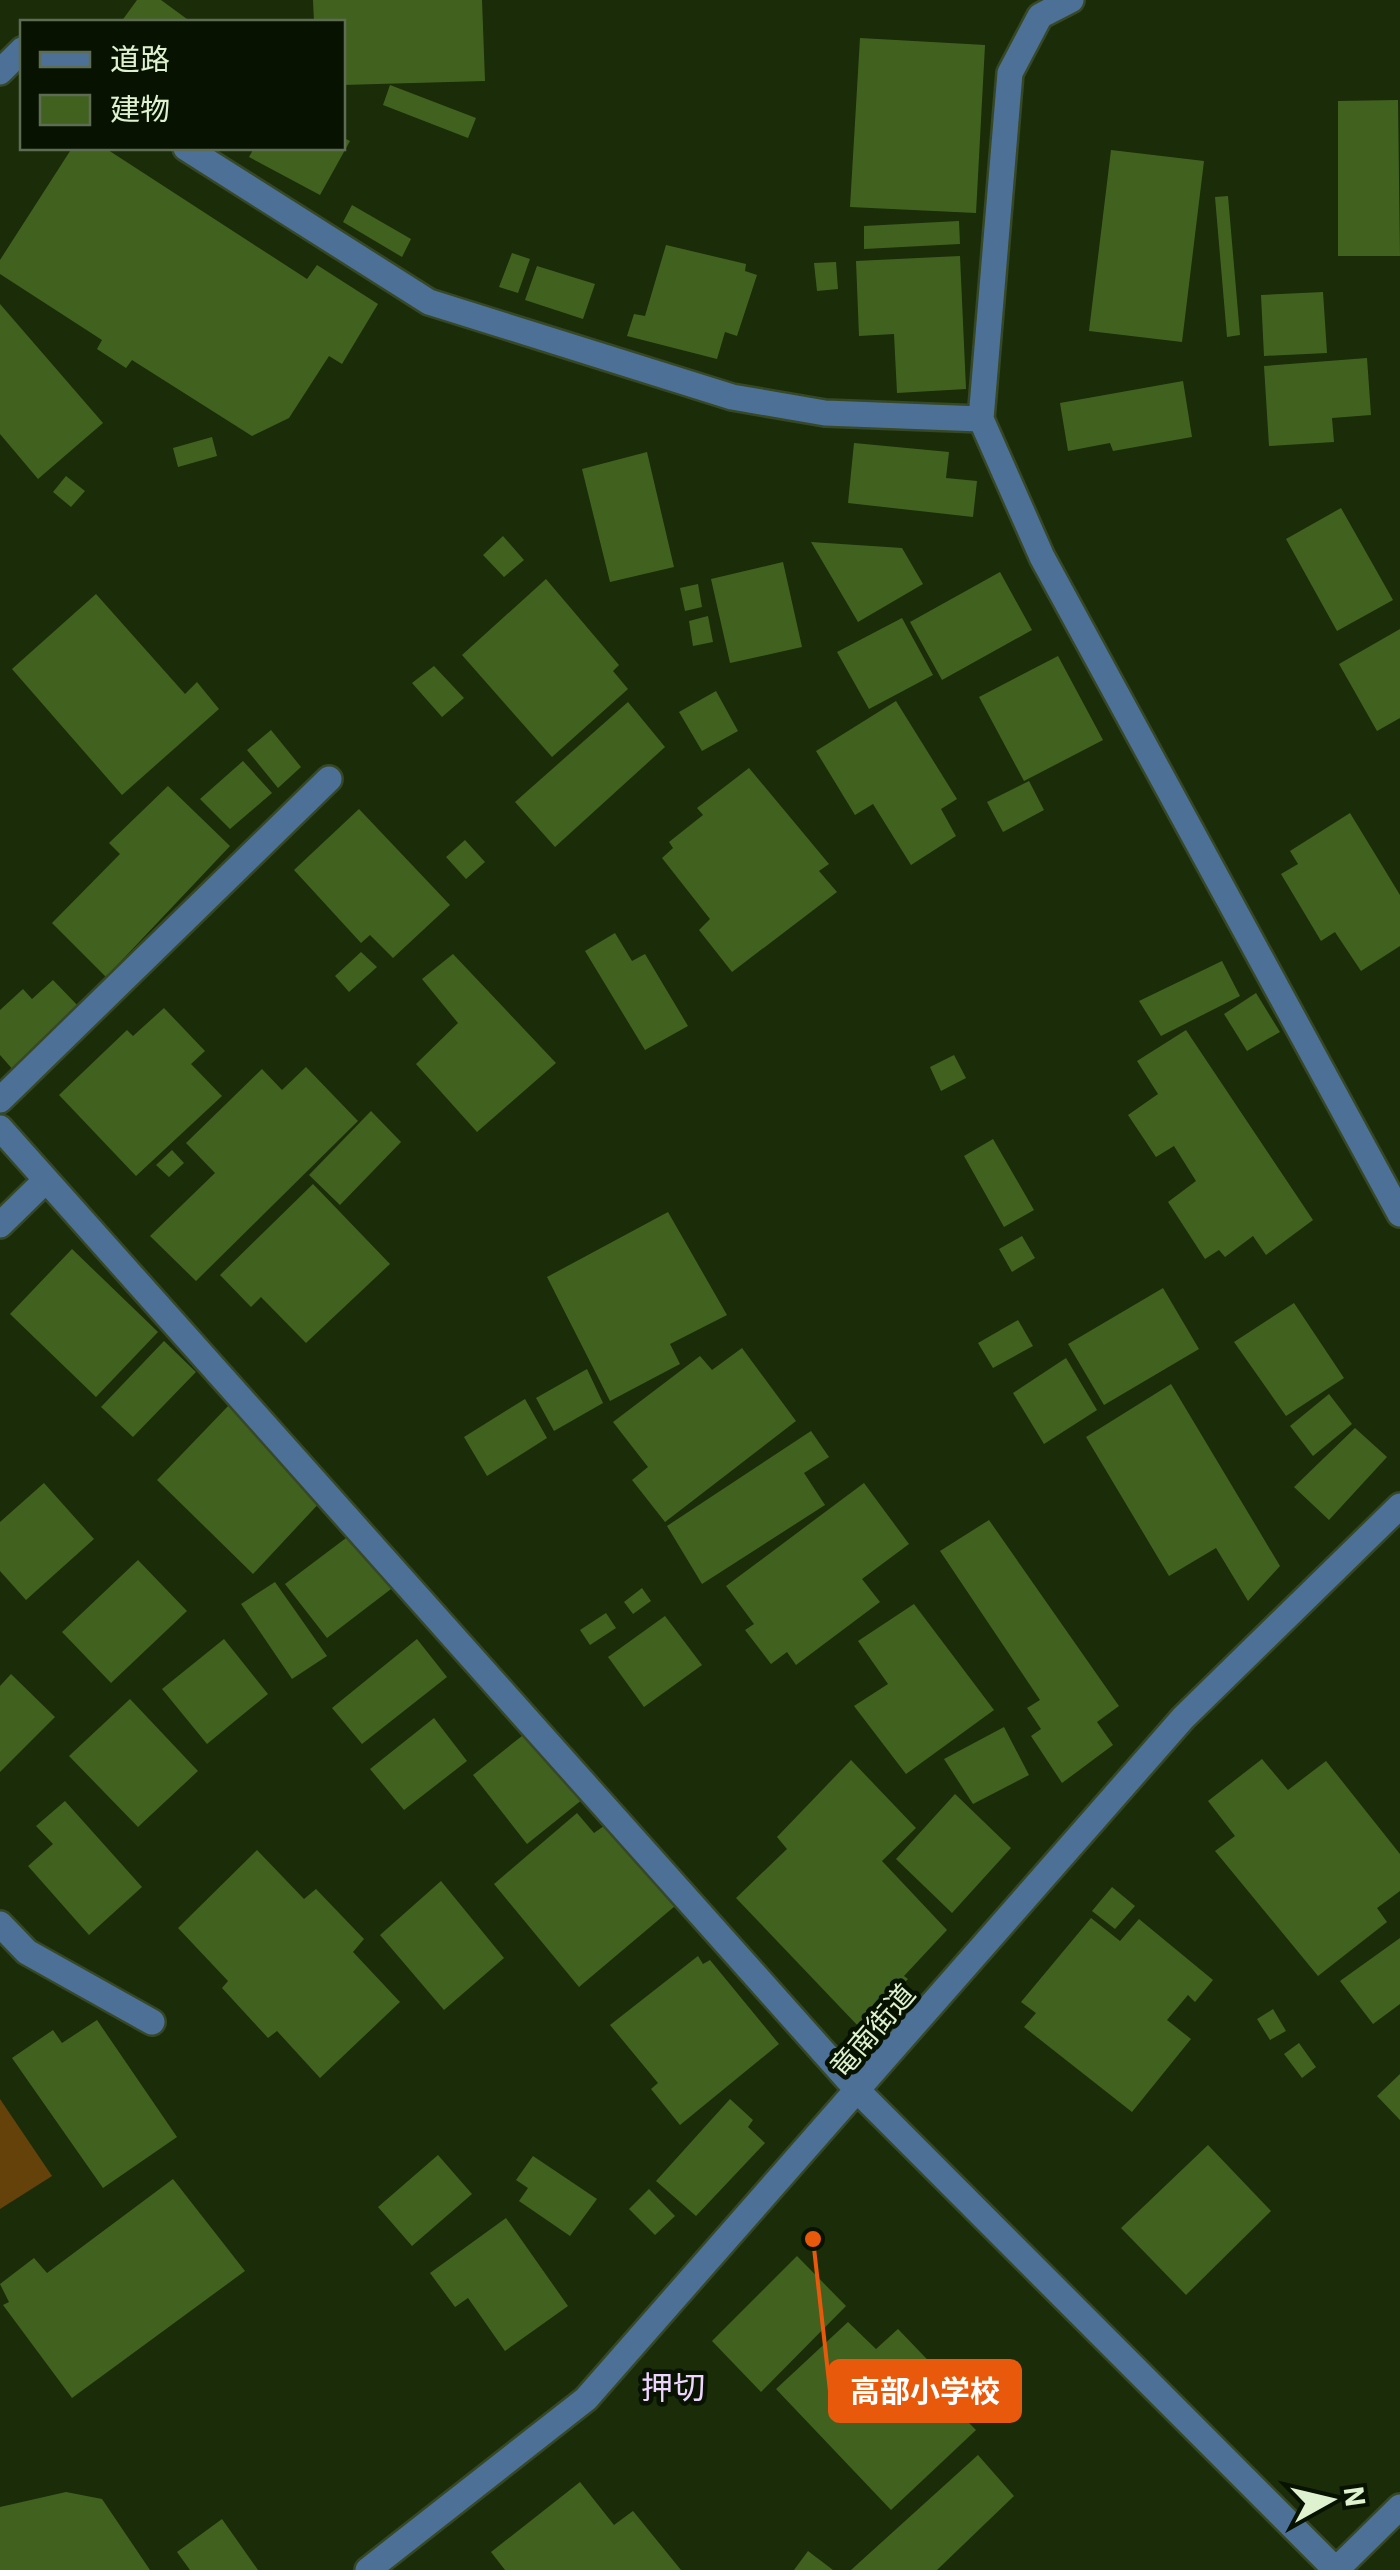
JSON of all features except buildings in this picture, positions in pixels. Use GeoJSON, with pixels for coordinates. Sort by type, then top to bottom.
{"type":"FeatureCollection","features":[{"type":"Feature","properties":{"kind":"street"},"geometry":{"type":"LineString","coordinates":[[1071,0],[1040,16],[1010,73],[980,418],[1042,557],[1400,1214]]}},
{"type":"Feature","properties":{"kind":"street"},"geometry":{"type":"LineString","coordinates":[[0,72],[20,52]]}},
{"type":"Feature","properties":{"kind":"street"},"geometry":{"type":"LineString","coordinates":[[189,150],[428,302],[732,397],[825,413],[980,418]]}},
{"type":"Feature","properties":{"kind":"street"},"geometry":{"type":"LineString","coordinates":[[0,1100],[329,778]]}},
{"type":"Feature","properties":{"kind":"street"},"geometry":{"type":"LineString","coordinates":[[0,1128],[858,2092],[1336,2570],[1400,2506]]}},
{"type":"Feature","properties":{"kind":"street"},"geometry":{"type":"LineString","coordinates":[[0,1224],[45,1181]]}},
{"type":"Feature","properties":{"kind":"street","name":"竜南街道"},"geometry":{"type":"LineString","coordinates":[[368,2570],[586,2400],[1183,1718],[1400,1506]]}},
{"type":"Feature","properties":{"kind":"street"},"geometry":{"type":"LineString","coordinates":[[0,1924],[27,1952],[152,2022]]}},
{"type":"Feature","properties":{"kind":"shaded area"},"geometry":{"type":"Polygon","coordinates":[[[0,2099],[52,2176],[0,2209],[0,2099]]]}},
{"type":"Feature","properties":{"kind":"place","name":"高部小学校"},"geometry":{"type":"Point","coordinates":[813,2239]}},
{"type":"Feature","properties":{"kind":"district","name":"押切"},"geometry":{"type":"Point","coordinates":[673,2387]}}]}
